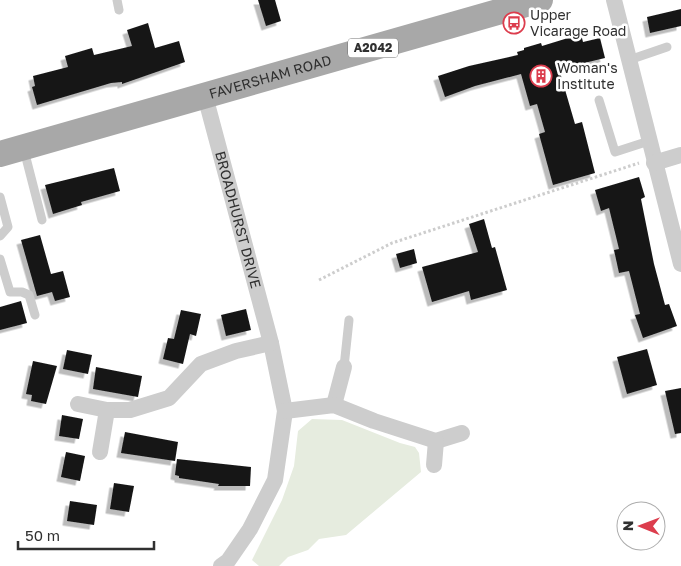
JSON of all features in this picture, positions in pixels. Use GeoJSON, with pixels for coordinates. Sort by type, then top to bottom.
{"type":"FeatureCollection","features":[{"type":"Feature","properties":{"kind":"main road","name":"FAVERSHAM ROAD"},"geometry":{"type":"LineString","coordinates":[[12,150],[540,0]]}},
{"type":"Feature","properties":{"kind":"street"},"geometry":{"type":"LineString","coordinates":[[614,0],[681,264]]}},
{"type":"Feature","properties":{"kind":"street","name":"BROADHURST DRIVE"},"geometry":{"type":"LineString","coordinates":[[205,96],[271,343],[285,411],[274,480],[250,530],[228,564]]}},
{"type":"Feature","properties":{"kind":"street"},"geometry":{"type":"LineString","coordinates":[[654,161],[681,155]]}},
{"type":"Feature","properties":{"kind":"street"},"geometry":{"type":"LineString","coordinates":[[78,404],[108,410],[130,410],[168,398],[201,364],[236,351],[271,343]]}},
{"type":"Feature","properties":{"kind":"street"},"geometry":{"type":"LineString","coordinates":[[334,405],[344,368]]}},
{"type":"Feature","properties":{"kind":"street"},"geometry":{"type":"LineString","coordinates":[[285,411],[334,405],[374,422],[436,441],[462,432]]}},
{"type":"Feature","properties":{"kind":"street"},"geometry":{"type":"LineString","coordinates":[[100,452],[108,410]]}},
{"type":"Feature","properties":{"kind":"street"},"geometry":{"type":"LineString","coordinates":[[434,464],[436,441]]}},
{"type":"Feature","properties":{"kind":"lane"},"geometry":{"type":"LineString","coordinates":[[117,0],[119,10]]}},
{"type":"Feature","properties":{"kind":"lane"},"geometry":{"type":"LineString","coordinates":[[629,60],[667,47]]}},
{"type":"Feature","properties":{"kind":"lane"},"geometry":{"type":"LineString","coordinates":[[599,100],[615,152],[649,141]]}},
{"type":"Feature","properties":{"kind":"lane"},"geometry":{"type":"LineString","coordinates":[[12,150],[42,220]]}},
{"type":"Feature","properties":{"kind":"lane"},"geometry":{"type":"LineString","coordinates":[[0,197],[8,227],[0,236]]}},
{"type":"Feature","properties":{"kind":"lane"},"geometry":{"type":"LineString","coordinates":[[0,260],[10,292],[22,292],[29,295],[35,315]]}},
{"type":"Feature","properties":{"kind":"lane"},"geometry":{"type":"LineString","coordinates":[[344,368],[349,320]]}},
{"type":"Feature","properties":{"kind":"path"},"geometry":{"type":"LineString","coordinates":[[318,280],[392,243],[654,161]]}},
{"type":"Feature","properties":{"kind":"shaded area"},"geometry":{"type":"Polygon","coordinates":[[[312,419],[342,420],[415,447],[419,453],[421,472],[346,535],[319,539],[308,550],[288,557],[279,566],[259,566],[252,560],[282,500],[294,466],[298,431],[312,419]]]}},
{"type":"Feature","properties":{"kind":"building"},"geometry":{"type":"Polygon","coordinates":[[[258,0],[275,0],[281,21],[266,26],[258,0]]]}},
{"type":"Feature","properties":{"kind":"building"},"geometry":{"type":"Polygon","coordinates":[[[681,9],[681,26],[650,33],[647,17],[681,9]]]}},
{"type":"Feature","properties":{"kind":"building"},"geometry":{"type":"Polygon","coordinates":[[[148,23],[155,48],[179,41],[185,62],[122,84],[122,82],[111,83],[37,105],[32,87],[35,86],[33,76],[68,67],[65,56],[92,48],[94,55],[132,46],[127,30],[148,23]]]}},
{"type":"Feature","properties":{"kind":"building"},"geometry":{"type":"Polygon","coordinates":[[[581,34],[583,42],[600,38],[605,58],[559,69],[575,124],[582,122],[595,173],[553,185],[539,134],[545,132],[537,104],[530,106],[521,74],[475,86],[445,97],[438,76],[469,66],[518,55],[517,52],[524,50],[524,48],[541,43],[542,46],[581,34]]]}},
{"type":"Feature","properties":{"kind":"building"},"geometry":{"type":"Polygon","coordinates":[[[114,168],[120,191],[81,202],[82,205],[53,214],[45,185],[114,168]]]}},
{"type":"Feature","properties":{"kind":"building"},"geometry":{"type":"Polygon","coordinates":[[[639,177],[645,197],[641,199],[654,264],[665,305],[669,304],[677,326],[643,338],[635,315],[640,314],[629,271],[619,273],[614,250],[619,249],[609,208],[601,211],[595,190],[639,177]]]}},
{"type":"Feature","properties":{"kind":"building"},"geometry":{"type":"Polygon","coordinates":[[[484,219],[492,248],[495,247],[507,290],[471,300],[469,291],[432,302],[422,267],[478,252],[469,224],[484,219]]]}},
{"type":"Feature","properties":{"kind":"building"},"geometry":{"type":"Polygon","coordinates":[[[40,235],[51,274],[63,271],[70,297],[55,301],[52,292],[37,296],[21,240],[40,235]]]}},
{"type":"Feature","properties":{"kind":"building"},"geometry":{"type":"Polygon","coordinates":[[[414,249],[417,263],[400,268],[396,254],[414,249]]]}},
{"type":"Feature","properties":{"kind":"building"},"geometry":{"type":"Polygon","coordinates":[[[21,301],[27,323],[0,330],[0,307],[21,301]]]}},
{"type":"Feature","properties":{"kind":"building"},"geometry":{"type":"Polygon","coordinates":[[[246,309],[251,330],[226,336],[221,315],[246,309]]]}},
{"type":"Feature","properties":{"kind":"building"},"geometry":{"type":"Polygon","coordinates":[[[181,310],[201,314],[196,336],[190,334],[183,364],[163,359],[168,338],[174,339],[181,310]]]}},
{"type":"Feature","properties":{"kind":"building"},"geometry":{"type":"Polygon","coordinates":[[[647,349],[657,385],[627,394],[617,357],[647,349]]]}},
{"type":"Feature","properties":{"kind":"building"},"geometry":{"type":"Polygon","coordinates":[[[67,350],[92,355],[88,374],[63,369],[67,350]]]}},
{"type":"Feature","properties":{"kind":"building"},"geometry":{"type":"Polygon","coordinates":[[[33,361],[57,366],[46,404],[31,401],[32,395],[26,394],[33,361]]]}},
{"type":"Feature","properties":{"kind":"building"},"geometry":{"type":"Polygon","coordinates":[[[96,367],[142,376],[138,397],[93,389],[96,367]]]}},
{"type":"Feature","properties":{"kind":"building"},"geometry":{"type":"Polygon","coordinates":[[[681,388],[681,433],[675,434],[665,391],[681,388]]]}},
{"type":"Feature","properties":{"kind":"building"},"geometry":{"type":"Polygon","coordinates":[[[62,415],[83,419],[79,439],[59,436],[62,415]]]}},
{"type":"Feature","properties":{"kind":"building"},"geometry":{"type":"Polygon","coordinates":[[[125,432],[178,442],[175,461],[121,453],[125,432]]]}},
{"type":"Feature","properties":{"kind":"building"},"geometry":{"type":"Polygon","coordinates":[[[66,452],[85,456],[80,481],[61,477],[66,452]]]}},
{"type":"Feature","properties":{"kind":"building"},"geometry":{"type":"Polygon","coordinates":[[[177,459],[251,467],[250,486],[218,486],[219,484],[179,478],[179,476],[175,475],[177,459]]]}},
{"type":"Feature","properties":{"kind":"building"},"geometry":{"type":"Polygon","coordinates":[[[114,483],[134,486],[129,512],[110,509],[114,483]]]}},
{"type":"Feature","properties":{"kind":"building"},"geometry":{"type":"Polygon","coordinates":[[[70,501],[97,505],[94,525],[67,521],[70,501]]]}},
{"type":"Feature","properties":{"kind":"place","name":"Upper Vicarage Road"},"geometry":{"type":"Point","coordinates":[514,23]}},
{"type":"Feature","properties":{"kind":"place","name":"Woman's Institute"},"geometry":{"type":"Point","coordinates":[541,76]}}]}
